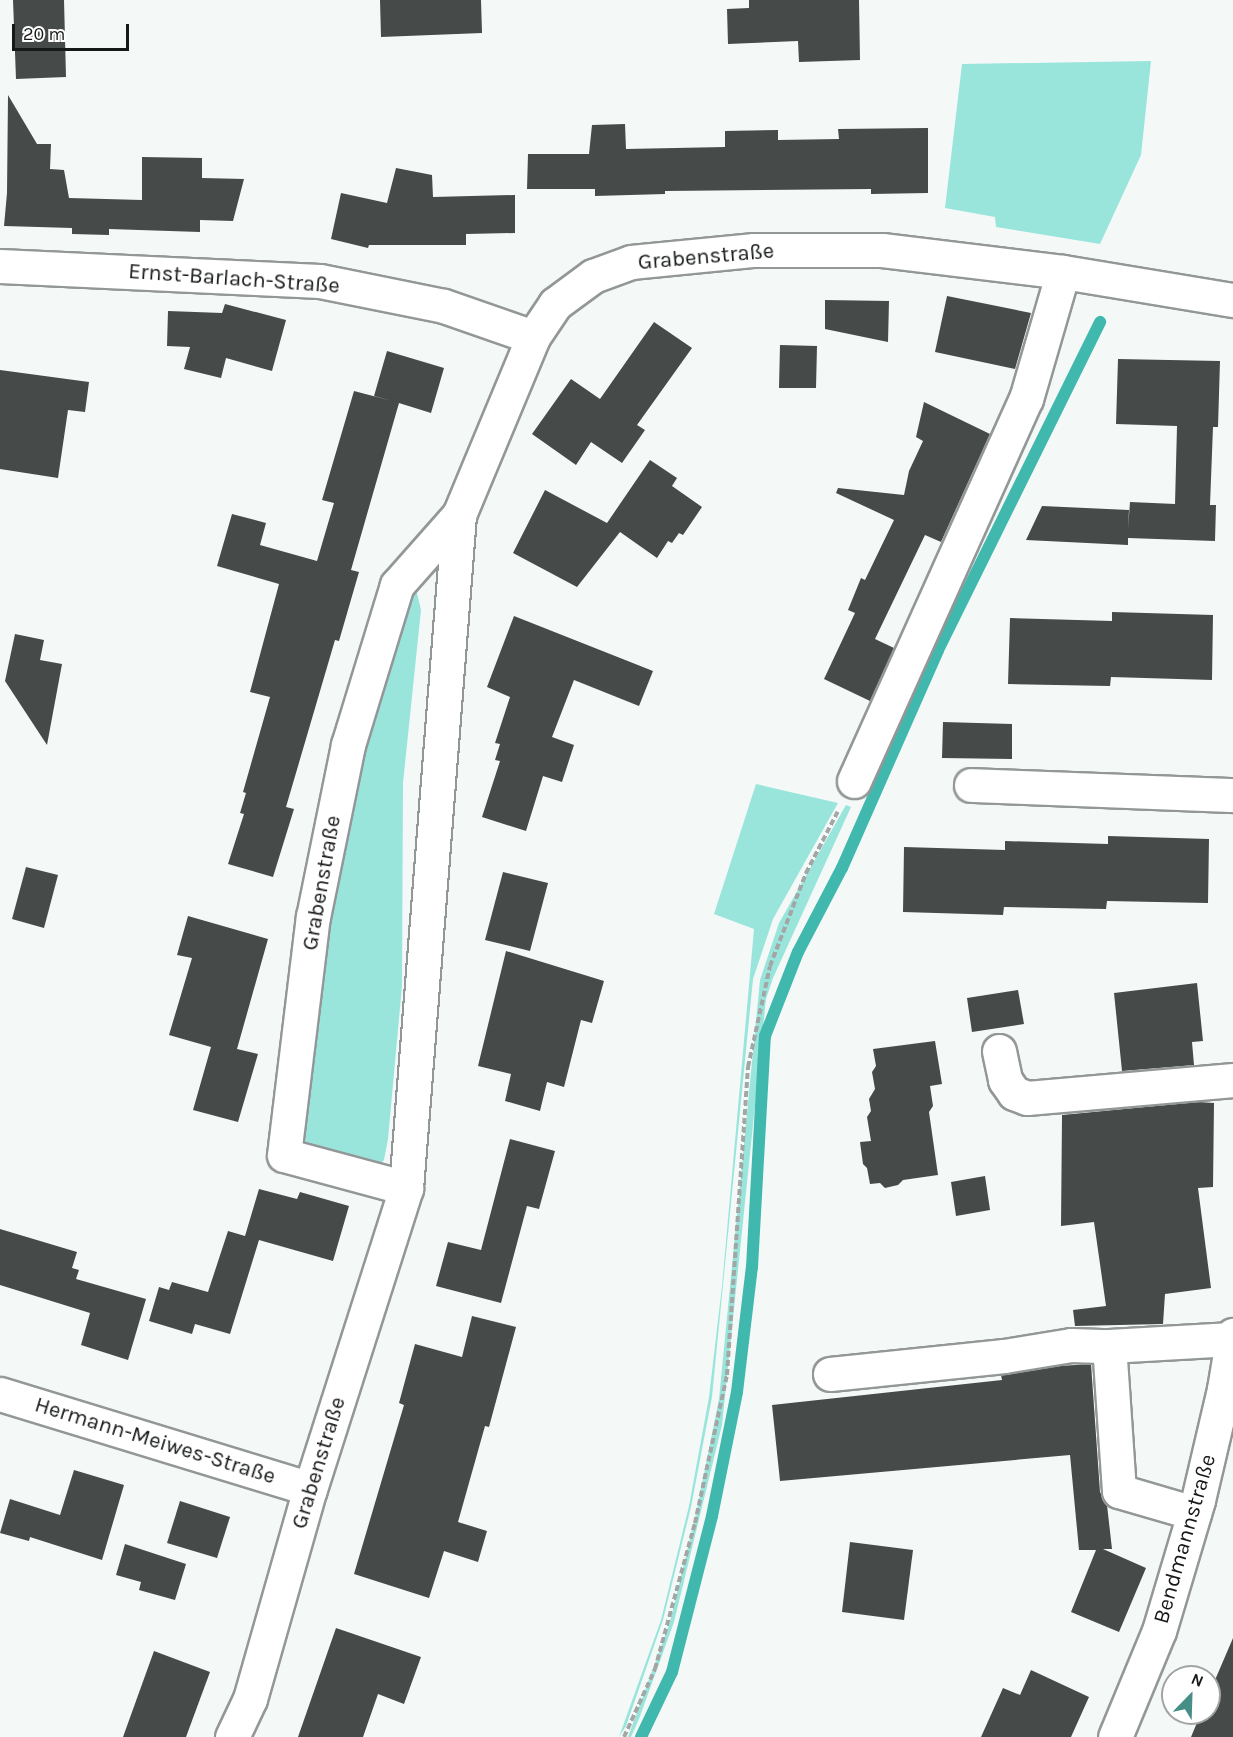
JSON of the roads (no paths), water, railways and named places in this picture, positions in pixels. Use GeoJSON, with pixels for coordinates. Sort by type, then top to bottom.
{"type":"FeatureCollection","features":[{"type":"Feature","properties":{"kind":"street","name":"Grabenstraße"},"geometry":{"type":"LineString","coordinates":[[232,1737],[250,1699],[310,1488],[406,1188],[459,515],[533,337],[555,304],[592,276],[631,262],[754,250],[882,250],[1063,272],[1233,300]]}},
{"type":"Feature","properties":{"kind":"street","name":"Ernst-Barlach-Straße"},"geometry":{"type":"LineString","coordinates":[[0,266],[320,281],[444,306],[533,337]]}},
{"type":"Feature","properties":{"kind":"street"},"geometry":{"type":"LineString","coordinates":[[854,781],[1026,399],[1063,272]]}},
{"type":"Feature","properties":{"kind":"street","name":"Grabenstraße"},"geometry":{"type":"LineString","coordinates":[[406,1188],[284,1155],[313,917],[348,745],[397,585],[459,515]]}},
{"type":"Feature","properties":{"kind":"street"},"geometry":{"type":"LineString","coordinates":[[971,785],[1233,795]]}},
{"type":"Feature","properties":{"kind":"street"},"geometry":{"type":"LineString","coordinates":[[999,1051],[1005,1080],[1014,1093],[1027,1098],[1233,1080]]}},
{"type":"Feature","properties":{"kind":"street"},"geometry":{"type":"LineString","coordinates":[[830,1374],[1029,1353],[1071,1345],[1109,1346],[1233,1337]]}},
{"type":"Feature","properties":{"kind":"street","name":"Bendmannstraße"},"geometry":{"type":"LineString","coordinates":[[1115,1737],[1159,1631],[1194,1513],[1224,1389],[1233,1337]]}},
{"type":"Feature","properties":{"kind":"street"},"geometry":{"type":"LineString","coordinates":[[1109,1346],[1119,1491],[1194,1513]]}},
{"type":"Feature","properties":{"kind":"street","name":"Hermann-Meiwes-Straße"},"geometry":{"type":"LineString","coordinates":[[0,1394],[310,1488]]}},
{"type":"Feature","properties":{"kind":"waterway"},"geometry":{"type":"LineString","coordinates":[[641,1737],[672,1672],[712,1516],[737,1392],[752,1267],[765,1036],[798,952],[842,868],[938,650],[1100,322]]}}]}
